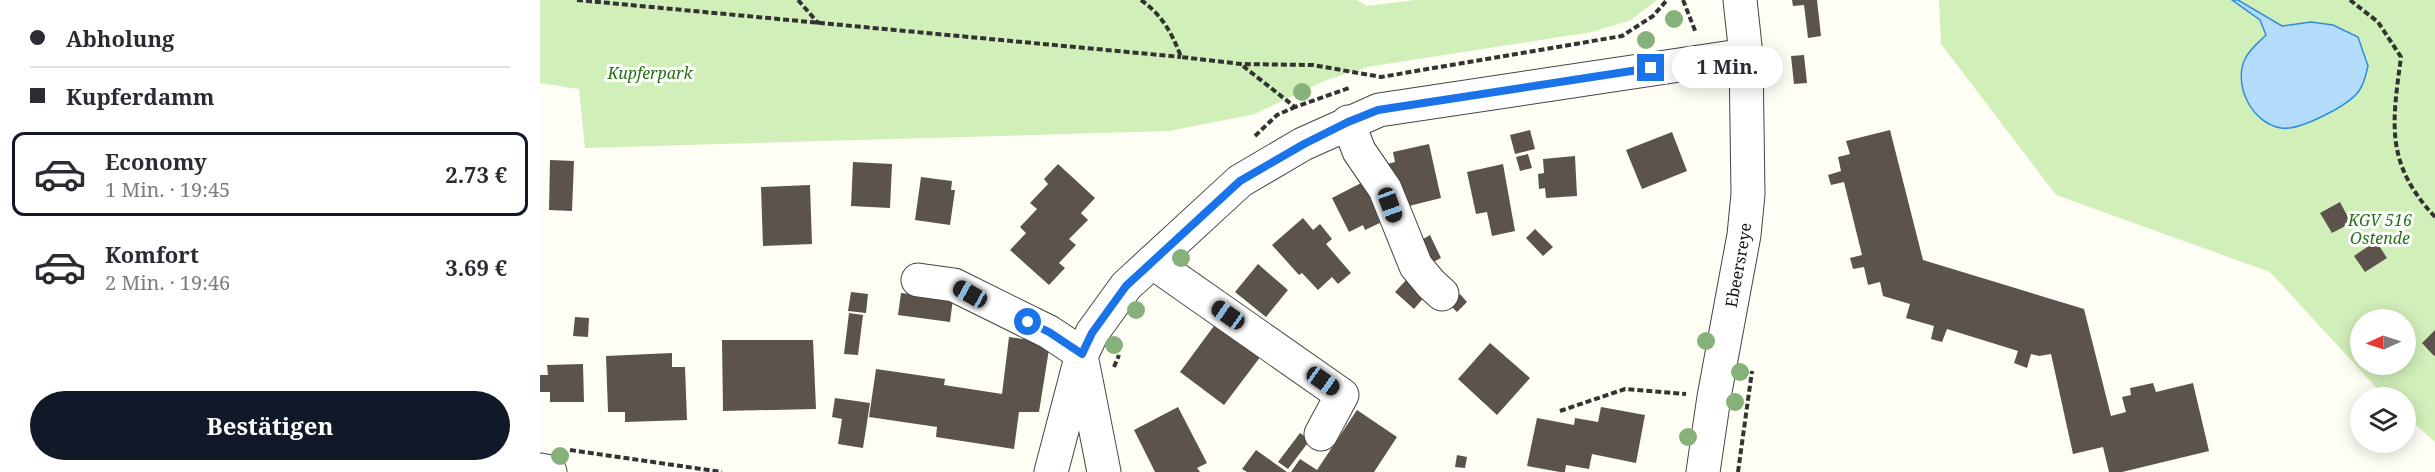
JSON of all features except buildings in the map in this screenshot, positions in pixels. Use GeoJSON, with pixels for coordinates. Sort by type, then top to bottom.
{"type":"FeatureCollection","features":[{"type":"Feature","properties":{"kind":"street","name":"Ebeersreye"},"geometry":{"type":"LineString","coordinates":[[1703,472],[1744,235],[1748,194],[1746,55],[1740,0]]}},
{"type":"Feature","properties":{"kind":"street"},"geometry":{"type":"LineString","coordinates":[[1051,472],[1082,354],[1092,333],[1126,286],[1240,181],[1348,122],[1378,110],[1746,55]]}},
{"type":"Feature","properties":{"kind":"street"},"geometry":{"type":"LineString","coordinates":[[1348,122],[1359,151],[1385,189],[1416,266],[1442,294]]}},
{"type":"Feature","properties":{"kind":"street"},"geometry":{"type":"LineString","coordinates":[[1152,262],[1342,395],[1321,434]]}},
{"type":"Feature","properties":{"kind":"street"},"geometry":{"type":"LineString","coordinates":[[918,280],[954,285],[1049,332],[1082,354],[1086,390],[1104,472]]}},
{"type":"Feature","properties":{"kind":"street"},"geometry":{"type":"LineString","coordinates":[[540,470],[559,461]]}},
{"type":"Feature","properties":{"kind":"path"},"geometry":{"type":"LineString","coordinates":[[576,0],[1241,64],[1313,65],[1381,77]]}},
{"type":"Feature","properties":{"kind":"path"},"geometry":{"type":"LineString","coordinates":[[798,0],[819,24]]}},
{"type":"Feature","properties":{"kind":"path"},"geometry":{"type":"LineString","coordinates":[[1141,0],[1155,10],[1172,33],[1181,57]]}},
{"type":"Feature","properties":{"kind":"path"},"geometry":{"type":"LineString","coordinates":[[1370,80],[1622,36],[1653,16],[1667,0]]}},
{"type":"Feature","properties":{"kind":"path"},"geometry":{"type":"LineString","coordinates":[[2350,0],[2378,22],[2401,57],[2395,106],[2397,157],[2415,196],[2435,217]]}},
{"type":"Feature","properties":{"kind":"path"},"geometry":{"type":"LineString","coordinates":[[1241,64],[1295,107],[1360,84]]}},
{"type":"Feature","properties":{"kind":"path"},"geometry":{"type":"LineString","coordinates":[[1560,411],[1624,389],[1686,394]]}},
{"type":"Feature","properties":{"kind":"path"},"geometry":{"type":"LineString","coordinates":[[559,461],[722,472]]}},
{"type":"Feature","properties":{"kind":"green space","name":"Kupferpark"},"geometry":{"type":"Polygon","coordinates":[[[540,0],[1356,0],[1367,6],[1415,0],[1657,0],[1631,20],[1592,32],[1367,67],[1324,81],[1255,114],[1169,131],[585,148],[579,89],[540,83],[540,0]]]}},
{"type":"Feature","properties":{"kind":"green space","name":"KGV 516 Ostende"},"geometry":{"type":"Polygon","coordinates":[[[1939,0],[2232,0],[2260,20],[2266,35],[2245,59],[2241,71],[2244,94],[2250,104],[2268,119],[2298,126],[2327,114],[2347,102],[2359,91],[2368,65],[2358,37],[2311,22],[2282,26],[2238,0],[2435,0],[2435,442],[2416,425],[2416,387],[2376,387],[2365,375],[2416,375],[2416,309],[2350,309],[2350,359],[2270,272],[2056,195],[1941,44],[1939,0]]]}},
{"type":"Feature","properties":{"kind":"water"},"geometry":{"type":"Polygon","coordinates":[[[2232,0],[2238,0],[2282,26],[2311,22],[2333,25],[2358,37],[2368,66],[2359,91],[2345,104],[2299,126],[2281,128],[2261,119],[2247,101],[2241,80],[2245,59],[2266,35],[2260,20],[2232,0]]]}},
{"type":"Feature","properties":{"kind":"route"},"geometry":{"type":"LineString","coordinates":[[1028,322],[1049,332],[1082,354],[1092,333],[1126,286],[1240,181],[1348,122],[1378,110],[1651,68]]}}]}
